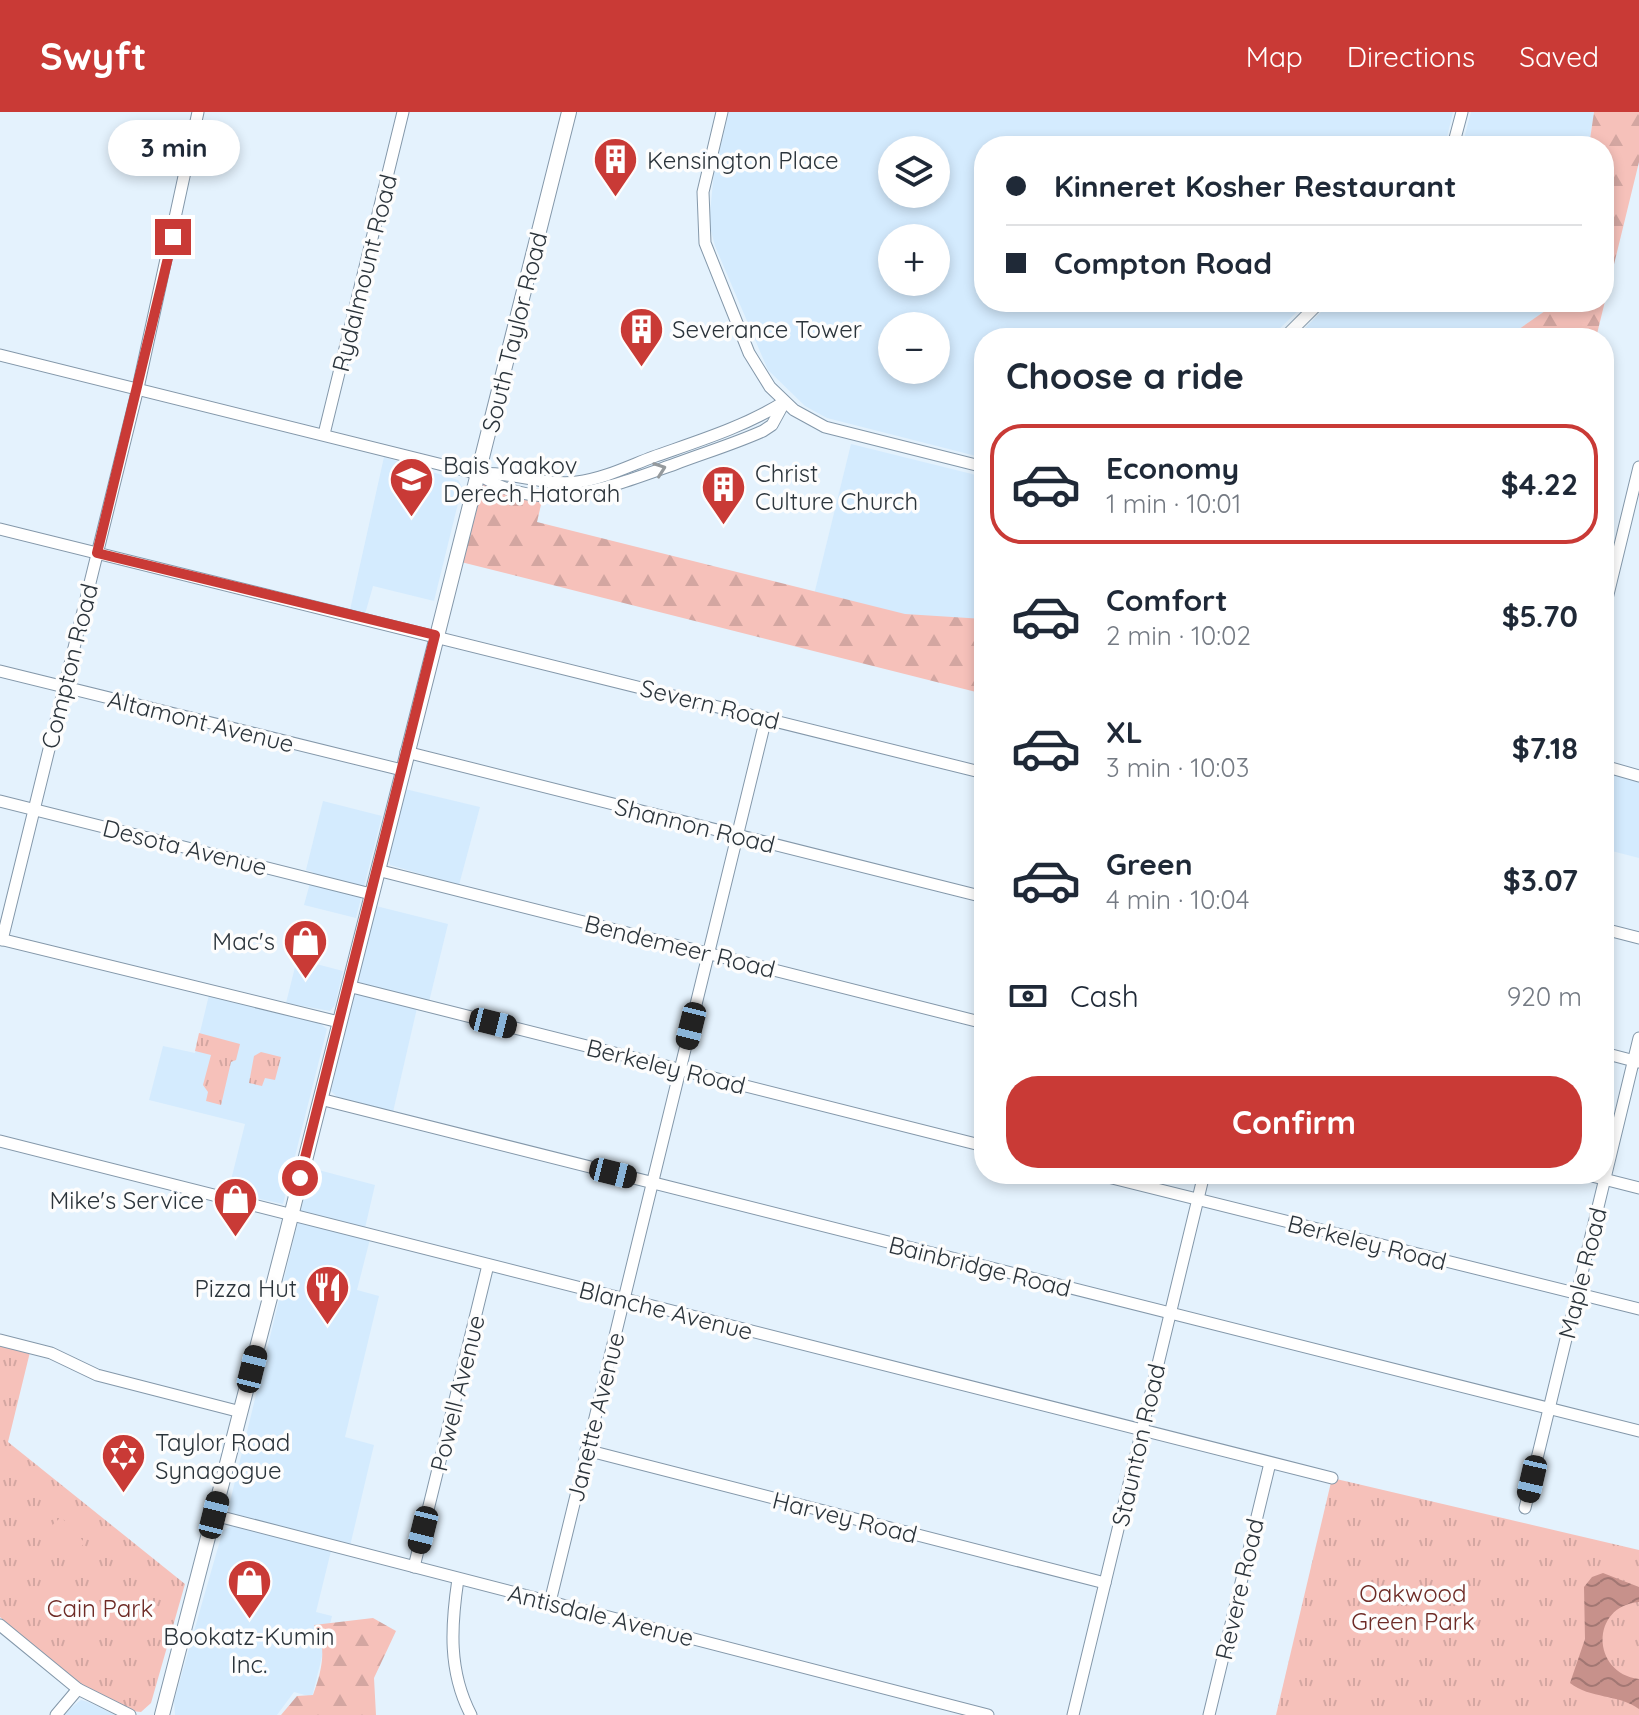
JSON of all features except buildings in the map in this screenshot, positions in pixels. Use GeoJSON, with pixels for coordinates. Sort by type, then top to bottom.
{"type":"FeatureCollection","features":[{"type":"Feature","properties":{"kind":"main road","name":"South Taylor Road"},"geometry":{"type":"LineString","coordinates":[[162,1715],[292,1214],[435,635],[479,474],[569,112]]}},
{"type":"Feature","properties":{"kind":"street","name":"Compton Road"},"geometry":{"type":"LineString","coordinates":[[1,939],[138,388],[198,112]]}},
{"type":"Feature","properties":{"kind":"street","name":"Rydalmount Road"},"geometry":{"type":"LineString","coordinates":[[324,434],[403,112]]}},
{"type":"Feature","properties":{"kind":"street"},"geometry":{"type":"LineString","coordinates":[[722,112],[703,192],[705,243],[749,353],[784,402],[814,422],[841,433],[974,465]]}},
{"type":"Feature","properties":{"kind":"street"},"geometry":{"type":"LineString","coordinates":[[1456,136],[1462,112]]}},
{"type":"Feature","properties":{"kind":"street"},"geometry":{"type":"LineString","coordinates":[[1294,328],[1310,312]]}},
{"type":"Feature","properties":{"kind":"street"},"geometry":{"type":"LineString","coordinates":[[0,355],[479,474],[501,473],[560,483],[591,479],[747,423],[784,402]]}},
{"type":"Feature","properties":{"kind":"street"},"geometry":{"type":"LineString","coordinates":[[1614,570],[1639,467]]}},
{"type":"Feature","properties":{"kind":"street","name":"Severn Road"},"geometry":{"type":"LineString","coordinates":[[0,529],[974,770]]}},
{"type":"Feature","properties":{"kind":"street","name":"Altamont Avenue"},"geometry":{"type":"LineString","coordinates":[[0,671],[402,770]]}},
{"type":"Feature","properties":{"kind":"street","name":"Janette Avenue"},"geometry":{"type":"LineString","coordinates":[[550,1602],[766,718]]}},
{"type":"Feature","properties":{"kind":"street","name":"Shannon Road"},"geometry":{"type":"LineString","coordinates":[[406,752],[974,894]]}},
{"type":"Feature","properties":{"kind":"street"},"geometry":{"type":"LineString","coordinates":[[1614,769],[1639,776]]}},
{"type":"Feature","properties":{"kind":"street","name":"Desota Avenue"},"geometry":{"type":"LineString","coordinates":[[0,801],[371,894]]}},
{"type":"Feature","properties":{"kind":"street","name":"Bendemeer Road"},"geometry":{"type":"LineString","coordinates":[[377,870],[974,1020]]}},
{"type":"Feature","properties":{"kind":"street"},"geometry":{"type":"LineString","coordinates":[[1614,932],[1639,938]]}},
{"type":"Feature","properties":{"kind":"street"},"geometry":{"type":"LineString","coordinates":[[1,939],[339,1022]]}},
{"type":"Feature","properties":{"kind":"street","name":"Berkeley Road"},"geometry":{"type":"LineString","coordinates":[[348,986],[974,1143]]}},
{"type":"Feature","properties":{"kind":"street","name":"Maple Road"},"geometry":{"type":"LineString","coordinates":[[1614,1145],[1636,1062],[1639,1038]]}},
{"type":"Feature","properties":{"kind":"street"},"geometry":{"type":"LineString","coordinates":[[1614,1056],[1636,1062]]}},
{"type":"Feature","properties":{"kind":"street","name":"Bainbridge Road"},"geometry":{"type":"LineString","coordinates":[[320,1099],[1639,1431]]}},
{"type":"Feature","properties":{"kind":"street","name":"Blanche Avenue"},"geometry":{"type":"LineString","coordinates":[[0,1141],[1332,1478]]}},
{"type":"Feature","properties":{"kind":"street"},"geometry":{"type":"LineString","coordinates":[[1614,1181],[1639,1188]]}},
{"type":"Feature","properties":{"kind":"street","name":"Berkeley Road"},"geometry":{"type":"LineString","coordinates":[[1136,1184],[1639,1309]]}},
{"type":"Feature","properties":{"kind":"street","name":"Staunton Road"},"geometry":{"type":"LineString","coordinates":[[1073,1715],[1201,1184]]}},
{"type":"Feature","properties":{"kind":"street","name":"Maple Road"},"geometry":{"type":"LineString","coordinates":[[1525,1508],[1604,1184]]}},
{"type":"Feature","properties":{"kind":"street","name":"Powell Avenue"},"geometry":{"type":"LineString","coordinates":[[414,1567],[488,1265]]}},
{"type":"Feature","properties":{"kind":"street"},"geometry":{"type":"LineString","coordinates":[[0,1340],[51,1353],[97,1375],[241,1412]]}},
{"type":"Feature","properties":{"kind":"street","name":"Harvey Road"},"geometry":{"type":"LineString","coordinates":[[586,1450],[1105,1583]]}},
{"type":"Feature","properties":{"kind":"street","name":"Revere Road"},"geometry":{"type":"LineString","coordinates":[[1209,1715],[1270,1463]]}},
{"type":"Feature","properties":{"kind":"street","name":"Antisdale Avenue"},"geometry":{"type":"LineString","coordinates":[[214,1515],[988,1715]]}},
{"type":"Feature","properties":{"kind":"street"},"geometry":{"type":"LineString","coordinates":[[458,1579],[451,1641],[457,1677],[471,1715]]}},
{"type":"Feature","properties":{"kind":"street"},"geometry":{"type":"LineString","coordinates":[[0,1625],[78,1689],[130,1715]]}},
{"type":"Feature","properties":{"kind":"street"},"geometry":{"type":"LineString","coordinates":[[56,1715],[78,1689]]}},
{"type":"Feature","properties":{"kind":"shaded area"},"geometry":{"type":"Polygon","coordinates":[[[729,112],[1453,112],[1447,136],[974,136],[974,312],[1297,312],[1280,328],[974,328],[974,455],[827,418],[805,406],[768,370],[715,246],[709,223],[714,172],[729,112]]]}},
{"type":"Feature","properties":{"kind":"shaded area"},"geometry":{"type":"Polygon","coordinates":[[[1471,112],[1594,112],[1590,136],[1465,136],[1471,112]]]}},
{"type":"Feature","properties":{"kind":"shaded area"},"geometry":{"type":"Polygon","coordinates":[[[1321,312],[1544,312],[1520,328],[1305,328],[1321,312]]]}},
{"type":"Feature","properties":{"kind":"shaded area"},"geometry":{"type":"Polygon","coordinates":[[[851,444],[974,475],[974,656],[809,615],[851,444]]]}},
{"type":"Feature","properties":{"kind":"shaded area","name":"Bais Yaakov Derech Hatorah"},"geometry":{"type":"Polygon","coordinates":[[[384,457],[458,480],[462,487],[434,601],[373,586],[365,614],[350,610],[384,457]]]}},
{"type":"Feature","properties":{"kind":"shaded area"},"geometry":{"type":"Polygon","coordinates":[[[1614,769],[1639,776],[1639,858],[1614,852],[1614,769]]]}},
{"type":"Feature","properties":{"kind":"shaded area"},"geometry":{"type":"Polygon","coordinates":[[[405,789],[480,807],[459,885],[390,865],[388,857],[405,789]]]}},
{"type":"Feature","properties":{"kind":"shaded area"},"geometry":{"type":"Polygon","coordinates":[[[323,801],[382,816],[356,918],[304,905],[313,872],[306,870],[323,801]]]}},
{"type":"Feature","properties":{"kind":"shaded area"},"geometry":{"type":"Polygon","coordinates":[[[376,906],[448,924],[427,1010],[417,1008],[393,1112],[338,1098],[331,1091],[376,906]]]}},
{"type":"Feature","properties":{"kind":"shaded area"},"geometry":{"type":"Polygon","coordinates":[[[297,959],[343,971],[335,1005],[330,1011],[286,1003],[297,959]]]}},
{"type":"Feature","properties":{"kind":"shaded area"},"geometry":{"type":"Polygon","coordinates":[[[209,995],[318,1022],[327,1029],[283,1204],[228,1192],[245,1124],[149,1100],[163,1046],[195,1053],[209,995]]]}},
{"type":"Feature","properties":{"kind":"shaded area"},"geometry":{"type":"Polygon","coordinates":[[[311,1168],[375,1185],[365,1228],[370,1239],[357,1290],[379,1296],[345,1437],[374,1445],[350,1546],[233,1515],[228,1510],[311,1168]]]}},
{"type":"Feature","properties":{"kind":"shaded area"},"geometry":{"type":"Polygon","coordinates":[[[232,1526],[331,1551],[316,1612],[332,1616],[312,1697],[294,1692],[277,1715],[175,1715],[174,1701],[223,1530],[232,1526]]]}},
{"type":"Feature","properties":{"kind":"shaded area"},"geometry":{"type":"Polygon","coordinates":[[[81,1700],[88,1702],[115,1715],[62,1715],[81,1700]]]}},
{"type":"Feature","properties":{"kind":"green space"},"geometry":{"type":"Polygon","coordinates":[[[1594,112],[1639,112],[1639,162],[1614,264],[1614,136],[1590,136],[1594,112]]]}},
{"type":"Feature","properties":{"kind":"green space"},"geometry":{"type":"Polygon","coordinates":[[[1544,312],[1602,312],[1598,328],[1520,328],[1544,312]]]}},
{"type":"Feature","properties":{"kind":"green space"},"geometry":{"type":"Polygon","coordinates":[[[479,474],[543,496],[537,522],[905,614],[974,618],[974,691],[461,562],[479,474]]]}},
{"type":"Feature","properties":{"kind":"green space"},"geometry":{"type":"Polygon","coordinates":[[[199,1033],[240,1044],[236,1060],[231,1062],[221,1105],[206,1101],[208,1092],[203,1085],[211,1055],[195,1051],[199,1033]]]}},
{"type":"Feature","properties":{"kind":"green space"},"geometry":{"type":"Polygon","coordinates":[[[261,1052],[281,1057],[275,1080],[265,1078],[262,1086],[249,1083],[254,1056],[261,1052]]]}},
{"type":"Feature","properties":{"kind":"green space","name":"Cain Park"},"geometry":{"type":"Polygon","coordinates":[[[0,1344],[30,1352],[8,1442],[185,1584],[151,1703],[141,1712],[123,1708],[85,1689],[0,1617],[0,1344]]]}},
{"type":"Feature","properties":{"kind":"green space","name":"Oakwood Green Park"},"geometry":{"type":"Polygon","coordinates":[[[1332,1478],[1639,1550],[1639,1715],[1276,1715],[1332,1478]]]}},
{"type":"Feature","properties":{"kind":"green space"},"geometry":{"type":"Polygon","coordinates":[[[61,1517],[85,1543],[70,1557],[46,1531],[61,1517]]]}},
{"type":"Feature","properties":{"kind":"green space"},"geometry":{"type":"Polygon","coordinates":[[[373,1618],[396,1631],[374,1678],[376,1715],[281,1715],[297,1696],[313,1695],[322,1659],[321,1641],[314,1625],[373,1618]]]}},
{"type":"Feature","properties":{"kind":"water"},"geometry":{"type":"Polygon","coordinates":[[[1603,1573],[1639,1587],[1639,1602],[1623,1606],[1612,1615],[1605,1627],[1603,1640],[1605,1653],[1612,1665],[1623,1674],[1639,1679],[1639,1709],[1623,1701],[1586,1692],[1570,1683],[1585,1639],[1584,1587],[1592,1577],[1603,1573]]]}},
{"type":"Feature","properties":{"kind":"place","name":"Kensington Place"},"geometry":{"type":"Point","coordinates":[616,199]}},
{"type":"Feature","properties":{"kind":"place","name":"Severance Tower"},"geometry":{"type":"Point","coordinates":[641,368]}},
{"type":"Feature","properties":{"kind":"place","name":"Bais Yaakov Derech Hatorah"},"geometry":{"type":"Point","coordinates":[412,518]}},
{"type":"Feature","properties":{"kind":"place","name":"Christ Culture Church"},"geometry":{"type":"Point","coordinates":[724,526]}},
{"type":"Feature","properties":{"kind":"place","name":"Mac's"},"geometry":{"type":"Point","coordinates":[306,980]}},
{"type":"Feature","properties":{"kind":"place","name":"Mike's Service"},"geometry":{"type":"Point","coordinates":[235,1239]}},
{"type":"Feature","properties":{"kind":"place","name":"Pizza Hut"},"geometry":{"type":"Point","coordinates":[328,1327]}},
{"type":"Feature","properties":{"kind":"place","name":"Taylor Road Synagogue"},"geometry":{"type":"Point","coordinates":[124,1495]}},
{"type":"Feature","properties":{"kind":"place","name":"Bookatz-Kumin Inc."},"geometry":{"type":"Point","coordinates":[249,1621]}},
{"type":"Feature","properties":{"kind":"route"},"geometry":{"type":"LineString","coordinates":[[173,237],[97,553],[435,635],[300,1178]]}}]}
